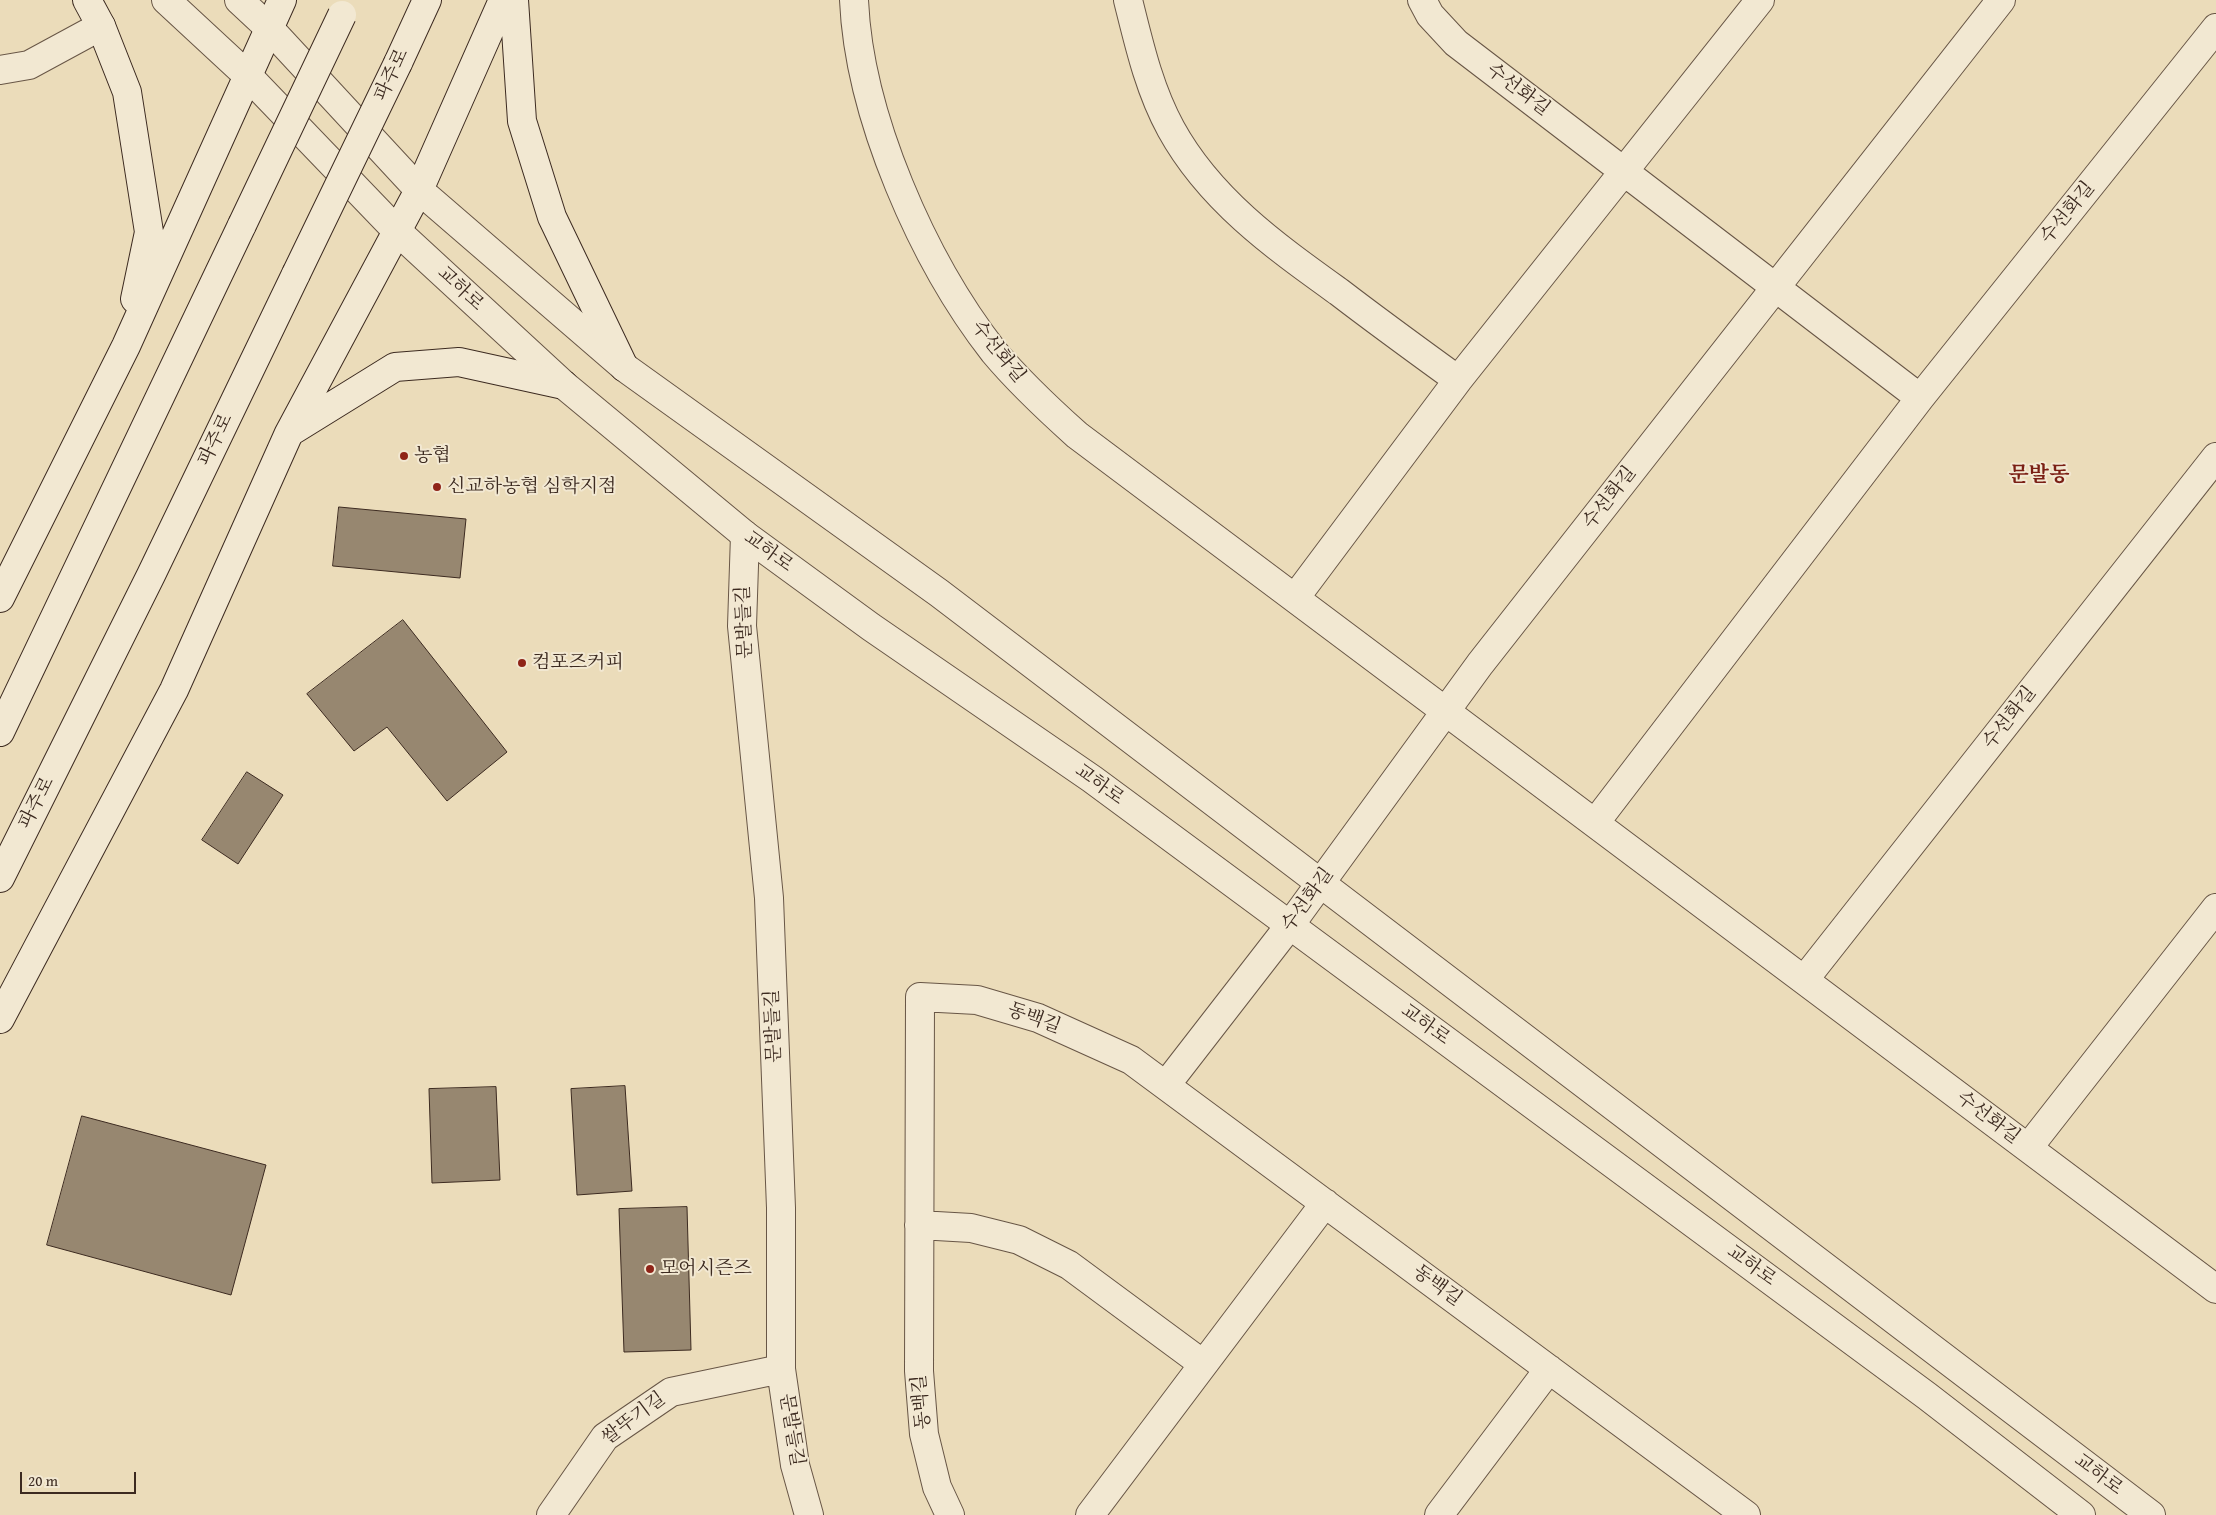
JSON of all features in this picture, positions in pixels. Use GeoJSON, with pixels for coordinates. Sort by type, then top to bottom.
{"type":"FeatureCollection","features":[{"type":"Feature","properties":{"kind":"street"},"geometry":{"type":"LineString","coordinates":[[87,0],[101,26],[127,92],[148,232],[126,346]]}},
{"type":"Feature","properties":{"kind":"street","name":"교하로"},"geometry":{"type":"LineString","coordinates":[[166,0],[248,76],[397,231],[564,385],[745,535],[863,621],[1092,779],[1927,1396],[2081,1515]]}},
{"type":"Feature","properties":{"kind":"street","name":"교하로"},"geometry":{"type":"LineString","coordinates":[[240,0],[269,28],[419,190],[624,367],[939,593],[2151,1515]]}},
{"type":"Feature","properties":{"kind":"street"},"geometry":{"type":"LineString","coordinates":[[0,598],[126,346],[282,0]]}},
{"type":"Feature","properties":{"kind":"street","name":"파주로"},"geometry":{"type":"LineString","coordinates":[[0,878],[151,574],[398,64],[427,0]]}},
{"type":"Feature","properties":{"kind":"street"},"geometry":{"type":"LineString","coordinates":[[0,1019],[174,690],[289,433],[419,190],[504,0]]}},
{"type":"Feature","properties":{"kind":"street"},"geometry":{"type":"LineString","coordinates":[[514,0],[522,121],[552,217],[624,367]]}},
{"type":"Feature","properties":{"kind":"street","name":"수선화길"},"geometry":{"type":"LineString","coordinates":[[854,0],[855,26],[873,112],[901,188],[925,240],[960,302],[994,352],[1037,400],[1077,435],[2216,1289]]}},
{"type":"Feature","properties":{"kind":"street"},"geometry":{"type":"LineString","coordinates":[[1128,0],[1152,90],[1172,130],[1204,177],[1238,214],[1275,246],[1458,380]]}},
{"type":"Feature","properties":{"kind":"street","name":"수선화길"},"geometry":{"type":"LineString","coordinates":[[1422,0],[1430,14],[1456,43],[1920,398]]}},
{"type":"Feature","properties":{"kind":"street"},"geometry":{"type":"LineString","coordinates":[[1295,598],[1458,380],[1760,0]]}},
{"type":"Feature","properties":{"kind":"street","name":"수선화길"},"geometry":{"type":"LineString","coordinates":[[1166,1086],[1290,925],[1480,664],[2001,0]]}},
{"type":"Feature","properties":{"kind":"street"},"geometry":{"type":"LineString","coordinates":[[0,732],[345,7]]}},
{"type":"Feature","properties":{"kind":"street"},"geometry":{"type":"LineString","coordinates":[[0,70],[29,65],[101,26]]}},
{"type":"Feature","properties":{"kind":"street","name":"수선화길"},"geometry":{"type":"LineString","coordinates":[[1595,823],[1920,398],[2216,28]]}},
{"type":"Feature","properties":{"kind":"street"},"geometry":{"type":"LineString","coordinates":[[289,433],[395,367],[458,362],[564,385]]}},
{"type":"Feature","properties":{"kind":"street","name":"수선화길"},"geometry":{"type":"LineString","coordinates":[[1804,980],[2216,457]]}},
{"type":"Feature","properties":{"kind":"street","name":"문발들길"},"geometry":{"type":"LineString","coordinates":[[745,535],[742,626],[770,898],[781,1208],[781,1369],[795,1465],[809,1515]]}},
{"type":"Feature","properties":{"kind":"street","name":"수선화길"},"geometry":{"type":"LineString","coordinates":[[2028,1148],[2216,908]]}},
{"type":"Feature","properties":{"kind":"street","name":"동백길"},"geometry":{"type":"LineString","coordinates":[[950,1515],[937,1487],[924,1434],[919,1372],[920,997],[977,1000],[1038,1018],[1131,1060],[1746,1515]]}},
{"type":"Feature","properties":{"kind":"street"},"geometry":{"type":"LineString","coordinates":[[1090,1515],[1325,1203]]}},
{"type":"Feature","properties":{"kind":"street"},"geometry":{"type":"LineString","coordinates":[[919,1225],[971,1228],[1019,1240],[1069,1264],[1203,1364]]}},
{"type":"Feature","properties":{"kind":"street","name":"쌀뚜기길"},"geometry":{"type":"LineString","coordinates":[[551,1515],[605,1437],[671,1392],[781,1369]]}},
{"type":"Feature","properties":{"kind":"street"},"geometry":{"type":"LineString","coordinates":[[1439,1515],[1549,1369]]}},
{"type":"Feature","properties":{"kind":"building"},"geometry":{"type":"Polygon","coordinates":[[[339,507],[466,519],[460,578],[333,566],[339,507]]]}},
{"type":"Feature","properties":{"kind":"building"},"geometry":{"type":"Polygon","coordinates":[[[403,620],[507,752],[447,801],[387,727],[354,751],[307,694],[403,620]]]}},
{"type":"Feature","properties":{"kind":"building"},"geometry":{"type":"Polygon","coordinates":[[[247,772],[283,795],[238,864],[202,840],[247,772]]]}},
{"type":"Feature","properties":{"kind":"building"},"geometry":{"type":"Polygon","coordinates":[[[625,1086],[632,1191],[577,1195],[571,1089],[625,1086]]]}},
{"type":"Feature","properties":{"kind":"building"},"geometry":{"type":"Polygon","coordinates":[[[496,1087],[500,1180],[432,1183],[429,1089],[496,1087]]]}},
{"type":"Feature","properties":{"kind":"building"},"geometry":{"type":"Polygon","coordinates":[[[82,1116],[266,1165],[231,1295],[47,1245],[82,1116]]]}},
{"type":"Feature","properties":{"kind":"building"},"geometry":{"type":"Polygon","coordinates":[[[687,1207],[691,1350],[624,1352],[619,1209],[687,1207]]]}},
{"type":"Feature","properties":{"kind":"place","name":"농협"},"geometry":{"type":"Point","coordinates":[404,456]}},
{"type":"Feature","properties":{"kind":"place","name":"신교하농협 심학지점"},"geometry":{"type":"Point","coordinates":[437,487]}},
{"type":"Feature","properties":{"kind":"place","name":"컴포즈커피"},"geometry":{"type":"Point","coordinates":[522,663]}},
{"type":"Feature","properties":{"kind":"place","name":"모어시즌즈"},"geometry":{"type":"Point","coordinates":[650,1269]}},
{"type":"Feature","properties":{"kind":"district","name":"문발동"},"geometry":{"type":"Point","coordinates":[2039,476]}}]}
